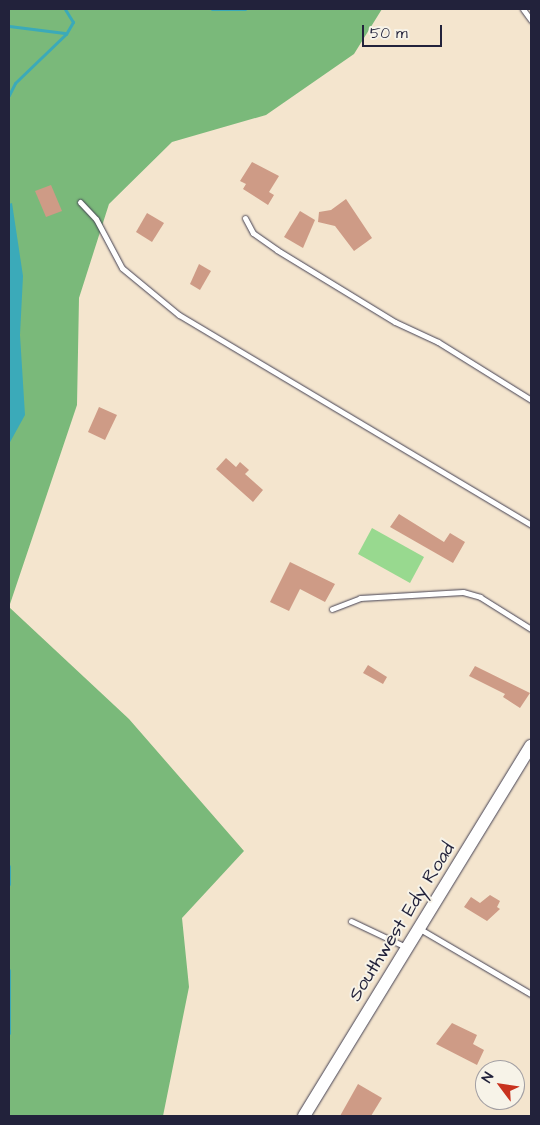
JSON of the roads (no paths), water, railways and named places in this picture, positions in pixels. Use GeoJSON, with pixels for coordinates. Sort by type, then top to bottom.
{"type":"FeatureCollection","features":[{"type":"Feature","properties":{"kind":"street","name":"Southwest Edy Road"},"geometry":{"type":"LineString","coordinates":[[304,1116],[531,746]]}},
{"type":"Feature","properties":{"kind":"lane"},"geometry":{"type":"LineString","coordinates":[[523,9],[531,20]]}},
{"type":"Feature","properties":{"kind":"lane"},"geometry":{"type":"LineString","coordinates":[[80,202],[96,219],[122,268],[179,315],[531,525]]}},
{"type":"Feature","properties":{"kind":"lane"},"geometry":{"type":"LineString","coordinates":[[246,218],[253,232],[277,250],[394,322],[438,342],[531,400]]}},
{"type":"Feature","properties":{"kind":"lane"},"geometry":{"type":"LineString","coordinates":[[332,609],[360,598],[463,592],[480,597],[531,629]]}},
{"type":"Feature","properties":{"kind":"lane"},"geometry":{"type":"LineString","coordinates":[[351,921],[408,948]]}},
{"type":"Feature","properties":{"kind":"lane"},"geometry":{"type":"LineString","coordinates":[[420,929],[531,994]]}},
{"type":"Feature","properties":{"kind":"water"},"geometry":{"type":"Polygon","coordinates":[[[12,203],[23,276],[20,335],[25,415],[9,444],[9,204],[12,203]]]}},
{"type":"Feature","properties":{"kind":"waterway"},"geometry":{"type":"LineString","coordinates":[[9,95],[15,83],[66,34],[73,22],[65,9]]}},
{"type":"Feature","properties":{"kind":"waterway"},"geometry":{"type":"LineString","coordinates":[[212,9],[245,9]]}},
{"type":"Feature","properties":{"kind":"waterway"},"geometry":{"type":"LineString","coordinates":[[9,26],[65,33]]}},
{"type":"Feature","properties":{"kind":"waterway"},"geometry":{"type":"LineString","coordinates":[[9,866],[9,884]]}},
{"type":"Feature","properties":{"kind":"waterway"},"geometry":{"type":"LineString","coordinates":[[9,970],[9,1033]]}}]}
